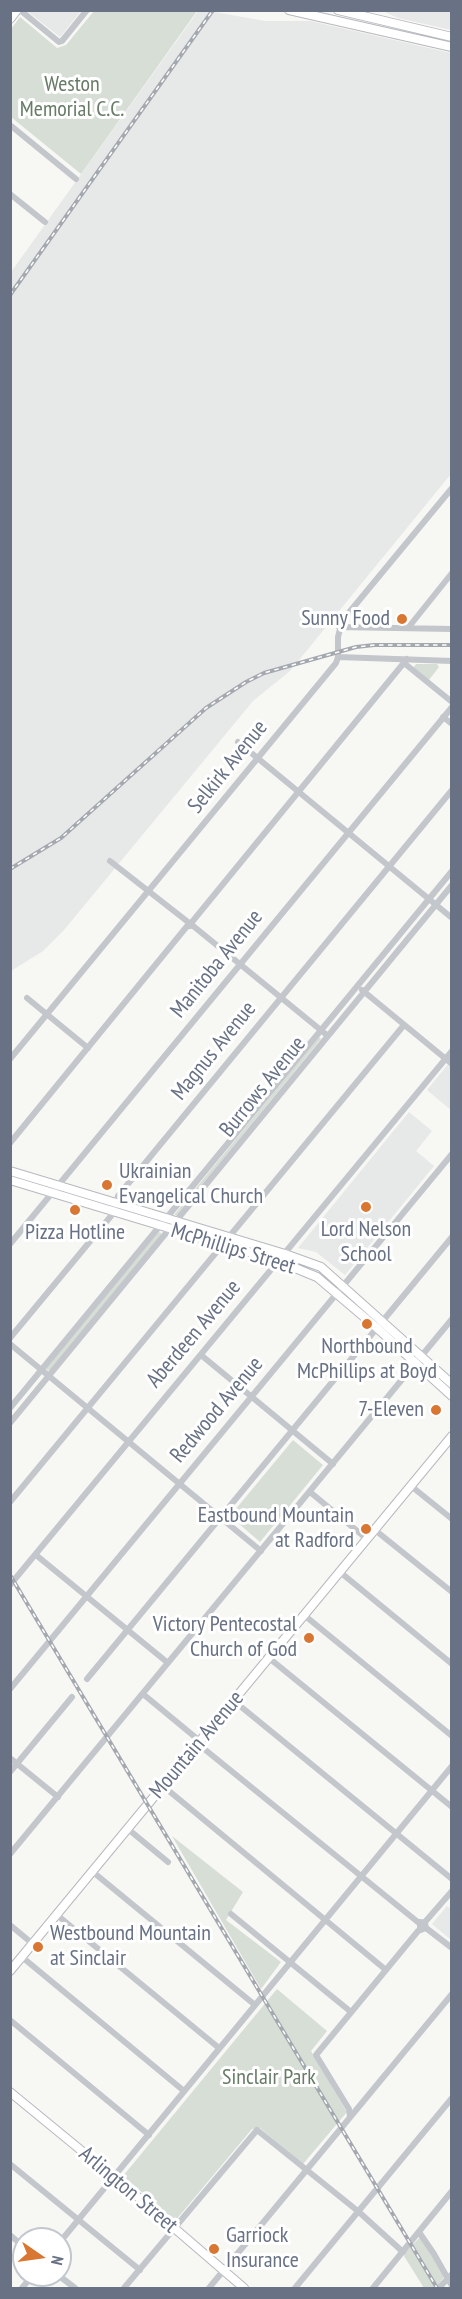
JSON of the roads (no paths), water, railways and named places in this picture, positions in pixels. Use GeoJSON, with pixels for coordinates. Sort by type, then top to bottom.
{"type":"FeatureCollection","features":[{"type":"Feature","properties":{"kind":"main road"},"geometry":{"type":"LineString","coordinates":[[10,19],[19,10]]}},
{"type":"Feature","properties":{"kind":"main road"},"geometry":{"type":"LineString","coordinates":[[289,10],[452,47]]}},
{"type":"Feature","properties":{"kind":"main road"},"geometry":{"type":"LineString","coordinates":[[338,10],[452,37]]}},
{"type":"Feature","properties":{"kind":"main road","name":"McPhillips Street"},"geometry":{"type":"LineString","coordinates":[[10,1171],[58,1185],[160,1226],[278,1261],[317,1276],[422,1356],[452,1384]]}},
{"type":"Feature","properties":{"kind":"main road","name":"McPhillips Street"},"geometry":{"type":"LineString","coordinates":[[10,1180],[53,1193],[166,1218],[321,1267],[343,1285],[416,1364],[452,1396]]}},
{"type":"Feature","properties":{"kind":"main road","name":"Mountain Avenue"},"geometry":{"type":"LineString","coordinates":[[10,1971],[452,1436]]}},
{"type":"Feature","properties":{"kind":"main road","name":"Arlington Street"},"geometry":{"type":"LineString","coordinates":[[10,2092],[114,2177],[244,2289]]}},
{"type":"Feature","properties":{"kind":"street"},"geometry":{"type":"LineString","coordinates":[[19,10],[59,42],[87,10]]}},
{"type":"Feature","properties":{"kind":"street"},"geometry":{"type":"LineString","coordinates":[[10,125],[76,179]]}},
{"type":"Feature","properties":{"kind":"street"},"geometry":{"type":"LineString","coordinates":[[10,194],[45,222]]}},
{"type":"Feature","properties":{"kind":"street"},"geometry":{"type":"LineString","coordinates":[[452,488],[345,617],[339,627],[338,657],[452,661]]}},
{"type":"Feature","properties":{"kind":"street"},"geometry":{"type":"LineString","coordinates":[[408,628],[452,573]]}},
{"type":"Feature","properties":{"kind":"street"},"geometry":{"type":"LineString","coordinates":[[339,627],[452,629]]}},
{"type":"Feature","properties":{"kind":"street","name":"Selkirk Avenue"},"geometry":{"type":"LineString","coordinates":[[10,1059],[258,759],[336,663],[338,657]]}},
{"type":"Feature","properties":{"kind":"street"},"geometry":{"type":"LineString","coordinates":[[405,661],[452,704]]}},
{"type":"Feature","properties":{"kind":"street"},"geometry":{"type":"LineString","coordinates":[[10,1143],[405,661]]}},
{"type":"Feature","properties":{"kind":"street","name":"Manitoba Avenue"},"geometry":{"type":"LineString","coordinates":[[10,1244],[452,704]]}},
{"type":"Feature","properties":{"kind":"street"},"geometry":{"type":"LineString","coordinates":[[443,717],[452,724]]}},
{"type":"Feature","properties":{"kind":"street"},"geometry":{"type":"LineString","coordinates":[[238,742],[452,918]]}},
{"type":"Feature","properties":{"kind":"street","name":"Magnus Avenue"},"geometry":{"type":"LineString","coordinates":[[10,1338],[111,1216],[124,1188],[452,790]]}},
{"type":"Feature","properties":{"kind":"street"},"geometry":{"type":"LineString","coordinates":[[110,861],[328,1036]]}},
{"type":"Feature","properties":{"kind":"street","name":"Burrows Avenue"},"geometry":{"type":"LineString","coordinates":[[10,1408],[452,871]]}},
{"type":"Feature","properties":{"kind":"street","name":"Burrows Avenue"},"geometry":{"type":"LineString","coordinates":[[10,1423],[452,885]]}},
{"type":"Feature","properties":{"kind":"street"},"geometry":{"type":"LineString","coordinates":[[357,986],[452,1064]]}},
{"type":"Feature","properties":{"kind":"street"},"geometry":{"type":"LineString","coordinates":[[27,998],[88,1048]]}},
{"type":"Feature","properties":{"kind":"street"},"geometry":{"type":"LineString","coordinates":[[10,1503],[404,1025]]}},
{"type":"Feature","properties":{"kind":"street","name":"Aberdeen Avenue"},"geometry":{"type":"LineString","coordinates":[[10,1585],[452,1051]]}},
{"type":"Feature","properties":{"kind":"street","name":"Redwood Avenue"},"geometry":{"type":"LineString","coordinates":[[10,1689],[452,1154]]}},
{"type":"Feature","properties":{"kind":"street"},"geometry":{"type":"LineString","coordinates":[[87,1679],[452,1237]]}},
{"type":"Feature","properties":{"kind":"street"},"geometry":{"type":"LineString","coordinates":[[10,1854],[452,1319]]}},
{"type":"Feature","properties":{"kind":"street"},"geometry":{"type":"LineString","coordinates":[[10,1344],[261,1551]]}},
{"type":"Feature","properties":{"kind":"street"},"geometry":{"type":"LineString","coordinates":[[201,1355],[333,1464]]}},
{"type":"Feature","properties":{"kind":"street"},"geometry":{"type":"LineString","coordinates":[[411,1486],[452,1519]]}},
{"type":"Feature","properties":{"kind":"street"},"geometry":{"type":"LineString","coordinates":[[310,1492],[367,1539]]}},
{"type":"Feature","properties":{"kind":"street"},"geometry":{"type":"LineString","coordinates":[[375,1530],[452,1592]]}},
{"type":"Feature","properties":{"kind":"street"},"geometry":{"type":"LineString","coordinates":[[36,1555],[168,1663]]}},
{"type":"Feature","properties":{"kind":"street"},"geometry":{"type":"LineString","coordinates":[[340,1572],[452,1664]]}},
{"type":"Feature","properties":{"kind":"street"},"geometry":{"type":"LineString","coordinates":[[304,1615],[452,1736]]}},
{"type":"Feature","properties":{"kind":"street"},"geometry":{"type":"LineString","coordinates":[[269,1658],[452,1808]]}},
{"type":"Feature","properties":{"kind":"street"},"geometry":{"type":"LineString","coordinates":[[143,1694],[360,1877],[452,1948]]}},
{"type":"Feature","properties":{"kind":"street"},"geometry":{"type":"LineString","coordinates":[[10,1772],[72,1697]]}},
{"type":"Feature","properties":{"kind":"street"},"geometry":{"type":"LineString","coordinates":[[234,1701],[452,1880]]}},
{"type":"Feature","properties":{"kind":"street"},"geometry":{"type":"LineString","coordinates":[[10,1758],[58,1797]]}},
{"type":"Feature","properties":{"kind":"street"},"geometry":{"type":"LineString","coordinates":[[72,2227],[452,1766]]}},
{"type":"Feature","properties":{"kind":"street"},"geometry":{"type":"LineString","coordinates":[[163,1786],[386,1970]]}},
{"type":"Feature","properties":{"kind":"street"},"geometry":{"type":"LineString","coordinates":[[128,1829],[168,1862]]}},
{"type":"Feature","properties":{"kind":"street"},"geometry":{"type":"LineString","coordinates":[[93,1872],[255,2005]]}},
{"type":"Feature","properties":{"kind":"street"},"geometry":{"type":"LineString","coordinates":[[350,2117],[349,2109],[316,2055],[452,1891]]}},
{"type":"Feature","properties":{"kind":"street"},"geometry":{"type":"LineString","coordinates":[[231,1914],[351,2012]]}},
{"type":"Feature","properties":{"kind":"street"},"geometry":{"type":"LineString","coordinates":[[57,1915],[219,2048]]}},
{"type":"Feature","properties":{"kind":"street"},"geometry":{"type":"LineString","coordinates":[[10,1925],[33,1944]]}},
{"type":"Feature","properties":{"kind":"street"},"geometry":{"type":"LineString","coordinates":[[22,1957],[184,2091]]}},
{"type":"Feature","properties":{"kind":"street"},"geometry":{"type":"LineString","coordinates":[[209,2289],[452,1994]]}},
{"type":"Feature","properties":{"kind":"street"},"geometry":{"type":"LineString","coordinates":[[10,2020],[148,2135]]}},
{"type":"Feature","properties":{"kind":"street"},"geometry":{"type":"LineString","coordinates":[[296,2289],[452,2098]]}},
{"type":"Feature","properties":{"kind":"street"},"geometry":{"type":"LineString","coordinates":[[124,2289],[254,2131],[259,2130],[359,2212],[403,2252]]}},
{"type":"Feature","properties":{"kind":"street"},"geometry":{"type":"LineString","coordinates":[[10,2164],[140,2270]]}},
{"type":"Feature","properties":{"kind":"street"},"geometry":{"type":"LineString","coordinates":[[373,2289],[452,2191]]}},
{"type":"Feature","properties":{"kind":"street"},"geometry":{"type":"LineString","coordinates":[[419,2232],[450,2276],[452,2286]]}},
{"type":"Feature","properties":{"kind":"street"},"geometry":{"type":"LineString","coordinates":[[439,2289],[450,2276]]}},
{"type":"Feature","properties":{"kind":"railway"},"geometry":{"type":"LineString","coordinates":[[10,295],[213,10]]}},
{"type":"Feature","properties":{"kind":"railway"},"geometry":{"type":"LineString","coordinates":[[10,869],[61,838],[206,708],[246,682],[264,673],[356,647],[452,645]]}},
{"type":"Feature","properties":{"kind":"railway"},"geometry":{"type":"LineString","coordinates":[[10,1575],[437,2288]]}},
{"type":"Feature","properties":{"kind":"place","name":"Sunny Food"},"geometry":{"type":"Point","coordinates":[402,619]}},
{"type":"Feature","properties":{"kind":"place","name":"Ukrainian Evangelical Church"},"geometry":{"type":"Point","coordinates":[107,1185]}},
{"type":"Feature","properties":{"kind":"place","name":"Lord Nelson School"},"geometry":{"type":"Point","coordinates":[366,1207]}},
{"type":"Feature","properties":{"kind":"place","name":"Pizza Hotline"},"geometry":{"type":"Point","coordinates":[75,1210]}},
{"type":"Feature","properties":{"kind":"place","name":"Northbound McPhillips at Boyd"},"geometry":{"type":"Point","coordinates":[367,1324]}},
{"type":"Feature","properties":{"kind":"place","name":"7-Eleven"},"geometry":{"type":"Point","coordinates":[436,1410]}},
{"type":"Feature","properties":{"kind":"place","name":"Eastbound Mountain at Radford"},"geometry":{"type":"Point","coordinates":[366,1529]}},
{"type":"Feature","properties":{"kind":"place","name":"Victory Pentecostal Church of God"},"geometry":{"type":"Point","coordinates":[309,1638]}},
{"type":"Feature","properties":{"kind":"place","name":"Westbound Mountain at Sinclair"},"geometry":{"type":"Point","coordinates":[38,1947]}},
{"type":"Feature","properties":{"kind":"place","name":"Garriock Insurance"},"geometry":{"type":"Point","coordinates":[214,2249]}},
{"type":"Feature","properties":{"kind":"park label","name":"Weston Memorial C.C."},"geometry":{"type":"Point","coordinates":[72,98]}},
{"type":"Feature","properties":{"kind":"park label","name":"Sinclair Park"},"geometry":{"type":"Point","coordinates":[269,2078]}}]}
